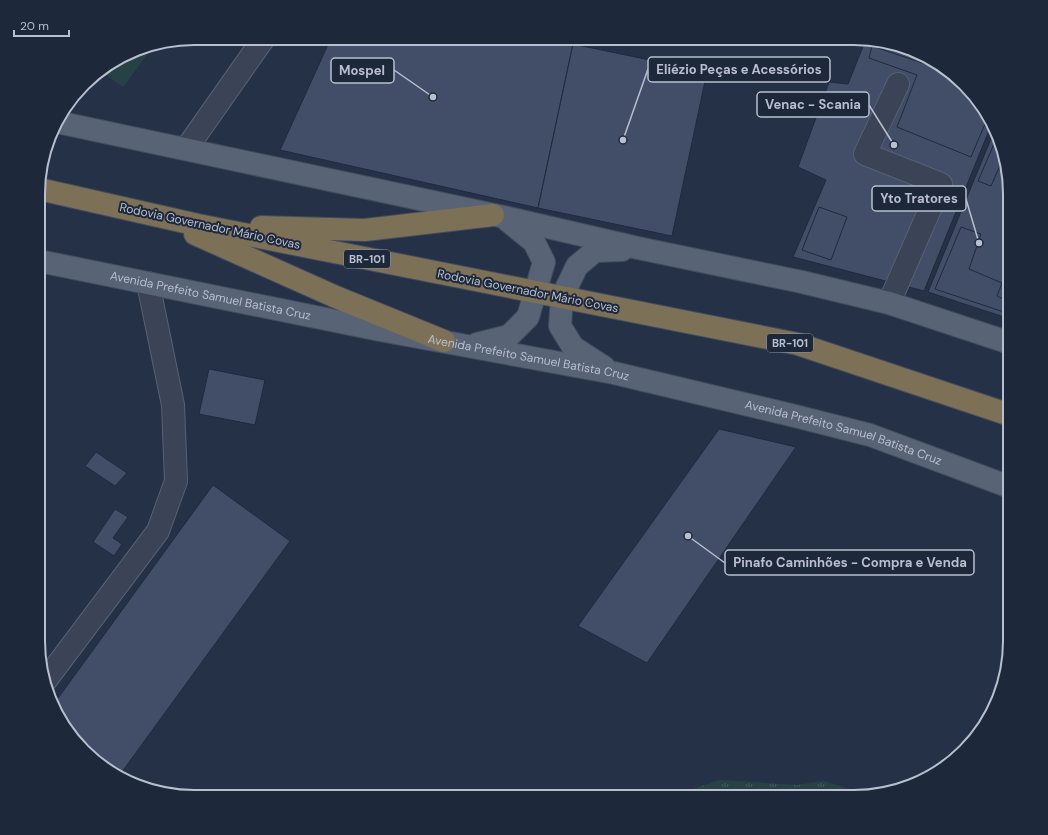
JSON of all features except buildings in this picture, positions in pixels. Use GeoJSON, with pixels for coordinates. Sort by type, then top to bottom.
{"type":"FeatureCollection","features":[{"type":"Feature","properties":{"kind":"highway","name":"Rodovia Governador Mário Covas"},"geometry":{"type":"LineString","coordinates":[[45,190],[198,225],[798,344],[1003,413]]}},
{"type":"Feature","properties":{"kind":"highway"},"geometry":{"type":"LineString","coordinates":[[154,215],[336,297],[444,341]]}},
{"type":"Feature","properties":{"kind":"highway"},"geometry":{"type":"LineString","coordinates":[[198,225],[365,230],[498,216]]}},
{"type":"Feature","properties":{"kind":"main road"},"geometry":{"type":"LineString","coordinates":[[63,123],[498,216],[638,248],[802,282],[889,303],[1003,341]]}},
{"type":"Feature","properties":{"kind":"main road"},"geometry":{"type":"LineString","coordinates":[[468,346],[509,336],[528,316],[544,262],[534,242],[498,216]]}},
{"type":"Feature","properties":{"kind":"main road"},"geometry":{"type":"LineString","coordinates":[[614,373],[573,347],[560,326],[562,297],[577,266],[596,251],[638,248]]}},
{"type":"Feature","properties":{"kind":"main road","name":"Avenida Prefeito Samuel Batista Cruz"},"geometry":{"type":"LineString","coordinates":[[45,262],[372,329],[614,373],[790,415],[870,436],[1003,484]]}},
{"type":"Feature","properties":{"kind":"street"},"geometry":{"type":"LineString","coordinates":[[186,149],[259,45]]}},
{"type":"Feature","properties":{"kind":"street"},"geometry":{"type":"LineString","coordinates":[[889,303],[941,184],[865,154],[898,84]]}},
{"type":"Feature","properties":{"kind":"street"},"geometry":{"type":"LineString","coordinates":[[49,676],[158,531],[176,481],[173,405],[148,282]]}},
{"type":"Feature","properties":{"kind":"green space"},"geometry":{"type":"Polygon","coordinates":[[[149,52],[123,87],[105,74],[128,60],[149,52]]]}},
{"type":"Feature","properties":{"kind":"green space"},"geometry":{"type":"Polygon","coordinates":[[[720,780],[797,785],[823,781],[853,790],[692,790],[720,780]]]}},
{"type":"Feature","properties":{"kind":"place","name":"Mospel"},"geometry":{"type":"Point","coordinates":[433,97]}},
{"type":"Feature","properties":{"kind":"place","name":"Eliézio Peças e Acessórios"},"geometry":{"type":"Point","coordinates":[623,140]}},
{"type":"Feature","properties":{"kind":"place","name":"Venac - Scania"},"geometry":{"type":"Point","coordinates":[894,145]}},
{"type":"Feature","properties":{"kind":"place","name":"Yto Tratores"},"geometry":{"type":"Point","coordinates":[979,243]}},
{"type":"Feature","properties":{"kind":"place","name":"Pinafo Caminhões - Compra e Venda"},"geometry":{"type":"Point","coordinates":[688,536]}}]}
